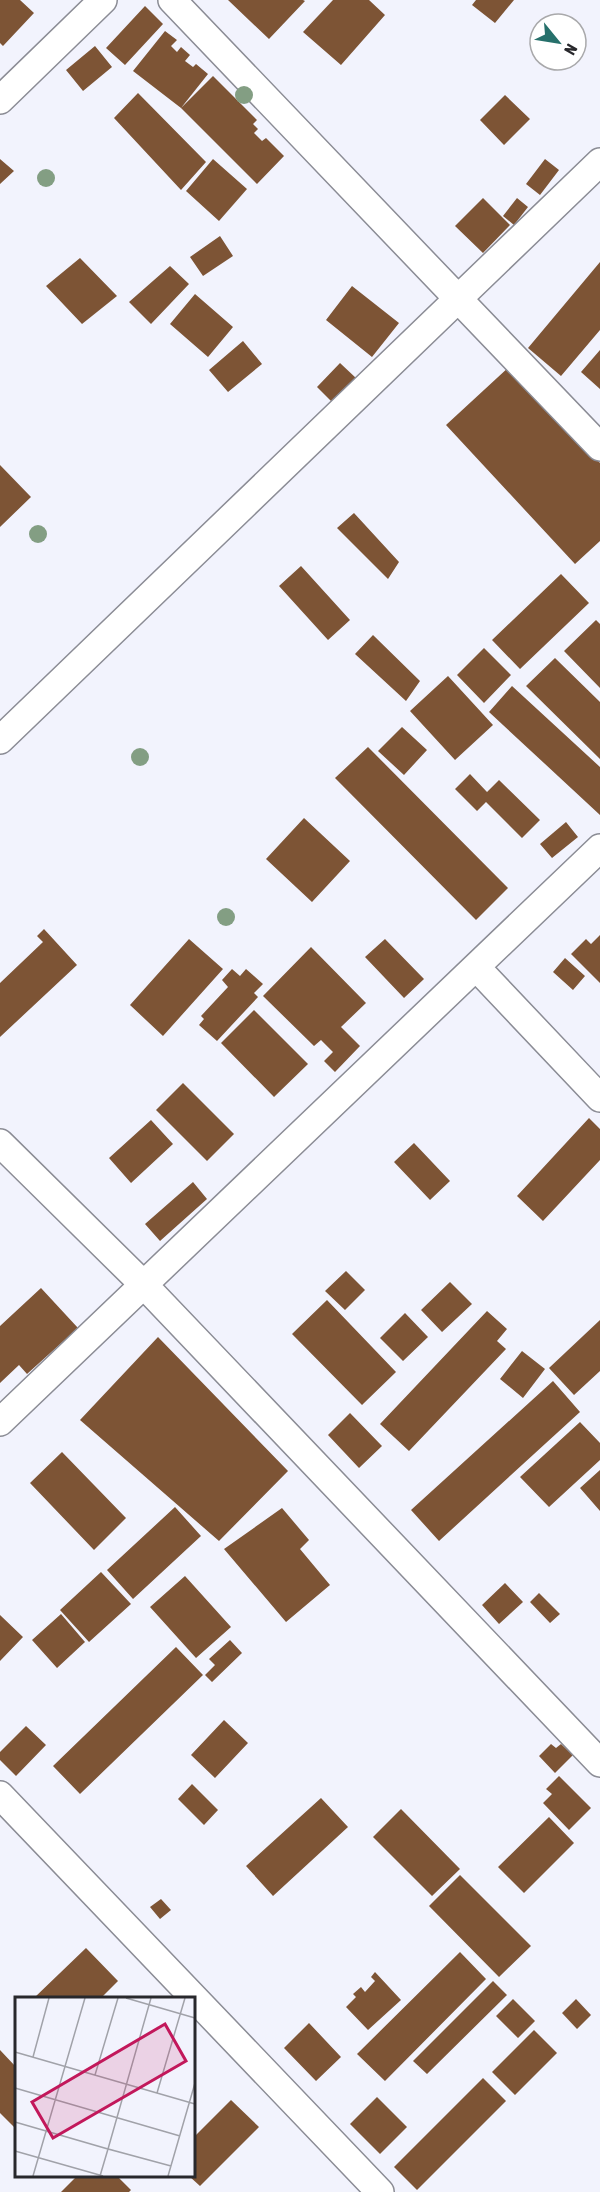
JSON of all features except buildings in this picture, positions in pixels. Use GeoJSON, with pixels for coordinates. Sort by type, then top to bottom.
{"type":"FeatureCollection","features":[{"type":"Feature","properties":{"kind":"street"},"geometry":{"type":"LineString","coordinates":[[0,100],[103,0]]}},
{"type":"Feature","properties":{"kind":"street"},"geometry":{"type":"LineString","coordinates":[[172,0],[600,447]]}},
{"type":"Feature","properties":{"kind":"street"},"geometry":{"type":"LineString","coordinates":[[0,740],[600,162]]}},
{"type":"Feature","properties":{"kind":"street"},"geometry":{"type":"LineString","coordinates":[[0,1422],[600,848]]}},
{"type":"Feature","properties":{"kind":"street"},"geometry":{"type":"LineString","coordinates":[[476,967],[600,1098]]}},
{"type":"Feature","properties":{"kind":"street"},"geometry":{"type":"LineString","coordinates":[[0,1143],[144,1285],[600,1763]]}},
{"type":"Feature","properties":{"kind":"street"},"geometry":{"type":"LineString","coordinates":[[0,1795],[193,1997]]}},
{"type":"Feature","properties":{"kind":"street"},"geometry":{"type":"LineString","coordinates":[[195,1999],[380,2192]]}}]}
